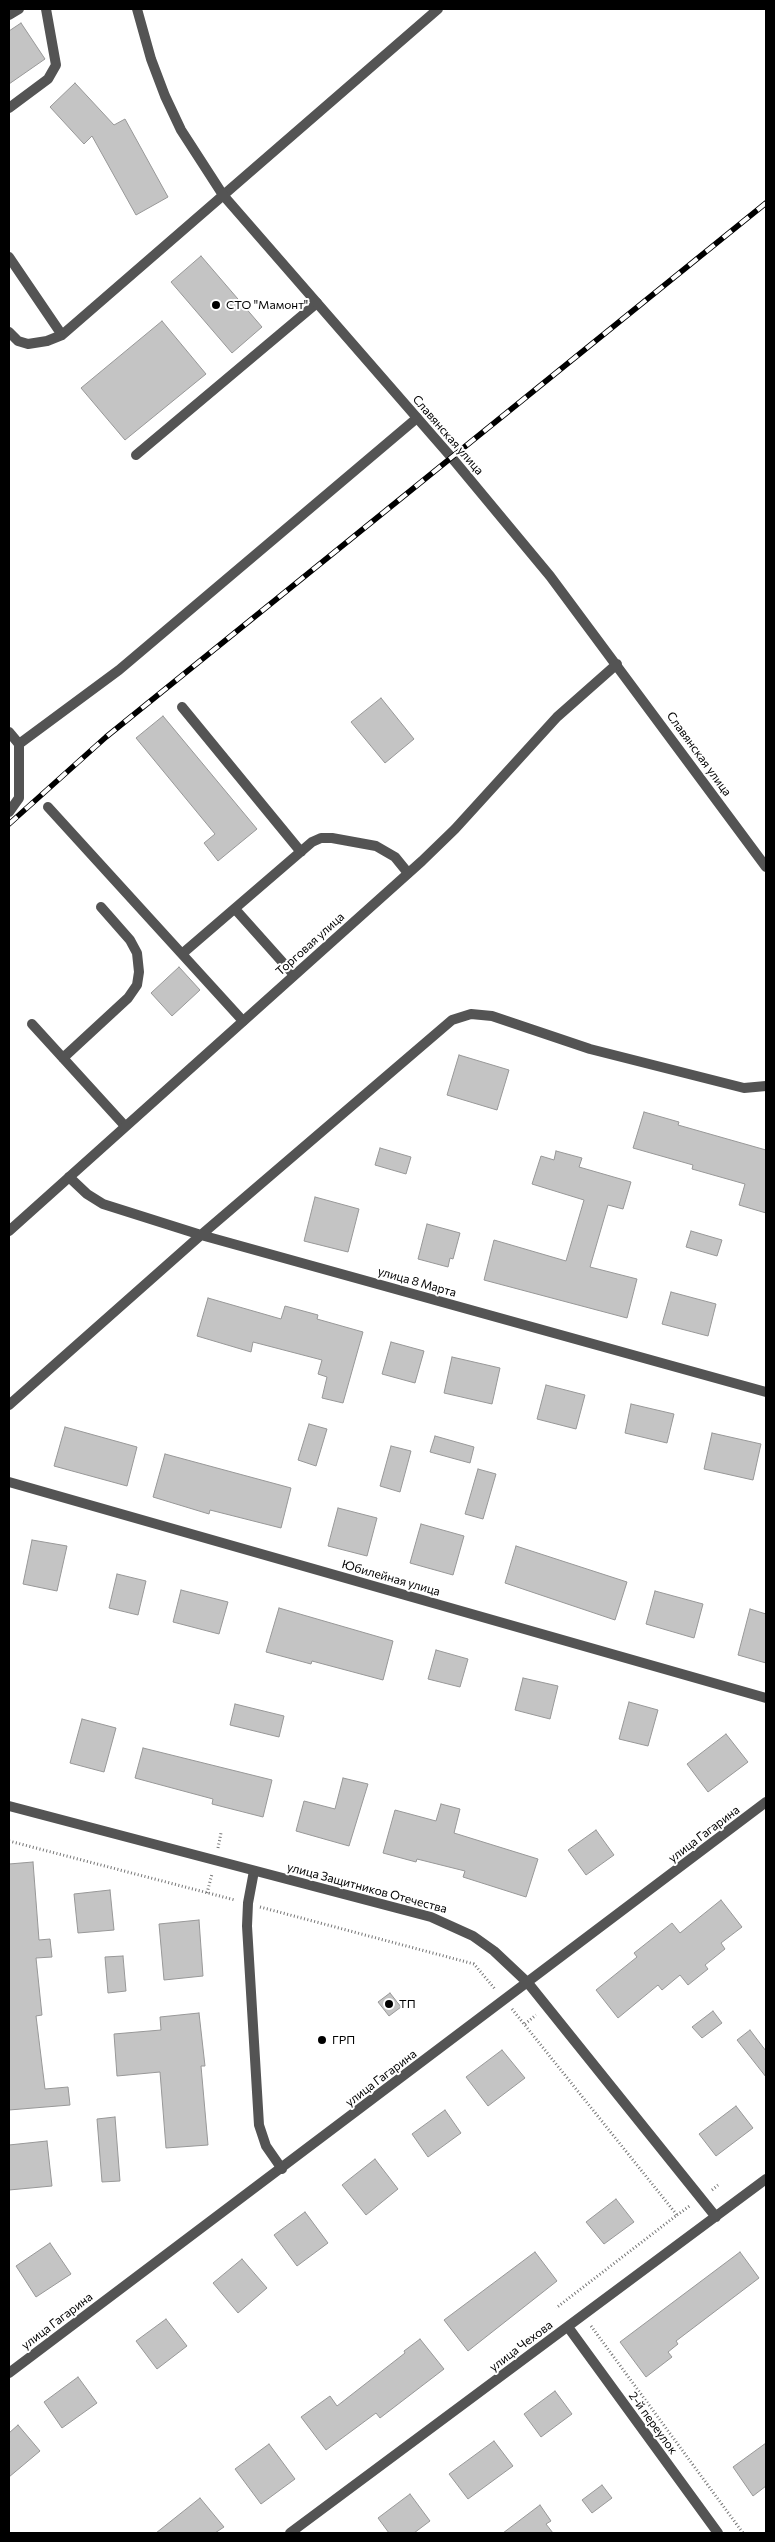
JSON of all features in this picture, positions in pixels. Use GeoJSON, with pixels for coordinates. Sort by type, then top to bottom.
{"type":"FeatureCollection","features":[{"type":"Feature","properties":{"kind":"street"},"geometry":{"type":"LineString","coordinates":[[9,15],[19,9]]}},
{"type":"Feature","properties":{"kind":"street"},"geometry":{"type":"LineString","coordinates":[[9,108],[48,79],[56,65],[46,9]]}},
{"type":"Feature","properties":{"kind":"street","name":"Славянская улица"},"geometry":{"type":"LineString","coordinates":[[137,9],[151,59],[165,96],[181,130],[223,195],[417,418],[550,576],[766,867]]}},
{"type":"Feature","properties":{"kind":"street"},"geometry":{"type":"LineString","coordinates":[[9,332],[18,341],[28,344],[48,341],[62,335],[438,9]]}},
{"type":"Feature","properties":{"kind":"street"},"geometry":{"type":"LineString","coordinates":[[9,257],[62,335]]}},
{"type":"Feature","properties":{"kind":"street"},"geometry":{"type":"LineString","coordinates":[[136,456],[317,303]]}},
{"type":"Feature","properties":{"kind":"street"},"geometry":{"type":"LineString","coordinates":[[19,744],[119,670],[417,418]]}},
{"type":"Feature","properties":{"kind":"street","name":"Торговая улица"},"geometry":{"type":"LineString","coordinates":[[9,1230],[408,873],[455,828],[557,716],[617,664]]}},
{"type":"Feature","properties":{"kind":"street"},"geometry":{"type":"LineString","coordinates":[[182,707],[301,852]]}},
{"type":"Feature","properties":{"kind":"street"},"geometry":{"type":"LineString","coordinates":[[9,732],[19,744],[19,798],[9,812]]}},
{"type":"Feature","properties":{"kind":"street"},"geometry":{"type":"LineString","coordinates":[[48,807],[243,1021]]}},
{"type":"Feature","properties":{"kind":"street"},"geometry":{"type":"LineString","coordinates":[[183,953],[312,842],[321,838],[332,838],[376,846],[387,852],[408,873]]}},
{"type":"Feature","properties":{"kind":"street"},"geometry":{"type":"LineString","coordinates":[[63,1058],[128,998],[137,985],[140,972],[137,953],[130,940],[100,906]]}},
{"type":"Feature","properties":{"kind":"street"},"geometry":{"type":"LineString","coordinates":[[235,908],[294,975]]}},
{"type":"Feature","properties":{"kind":"street"},"geometry":{"type":"LineString","coordinates":[[9,1405],[201,1235],[452,1020],[471,1014],[492,1016],[590,1049],[744,1088],[766,1086]]}},
{"type":"Feature","properties":{"kind":"street"},"geometry":{"type":"LineString","coordinates":[[32,1024],[125,1126]]}},
{"type":"Feature","properties":{"kind":"street","name":"улица 8 Марта"},"geometry":{"type":"LineString","coordinates":[[69,1177],[86,1194],[103,1204],[201,1235],[766,1392]]}},
{"type":"Feature","properties":{"kind":"street","name":"Юбилейная улица"},"geometry":{"type":"LineString","coordinates":[[9,1482],[766,1698]]}},
{"type":"Feature","properties":{"kind":"street","name":"улица Гагарина"},"geometry":{"type":"LineString","coordinates":[[9,2373],[766,1802]]}},
{"type":"Feature","properties":{"kind":"street","name":"улица Защитников Отечества"},"geometry":{"type":"LineString","coordinates":[[9,1806],[451,1924],[494,1950],[528,1983],[716,2217]]}},
{"type":"Feature","properties":{"kind":"street"},"geometry":{"type":"LineString","coordinates":[[254,1871],[248,1903],[259,2125],[266,2146],[282,2168]]}},
{"type":"Feature","properties":{"kind":"street","name":"улица Чехова"},"geometry":{"type":"LineString","coordinates":[[290,2533],[766,2179]]}},
{"type":"Feature","properties":{"kind":"street","name":"2-й переулок"},"geometry":{"type":"LineString","coordinates":[[568,2327],[718,2533]]}},
{"type":"Feature","properties":{"kind":"path"},"geometry":{"type":"LineString","coordinates":[[9,1842],[248,1903],[474,1964],[677,2215],[556,2308]]}},
{"type":"Feature","properties":{"kind":"path"},"geometry":{"type":"LineString","coordinates":[[570,2298],[743,2533]]}},
{"type":"Feature","properties":{"kind":"building"},"geometry":{"type":"Polygon","coordinates":[[[21,23],[45,59],[9,84],[9,31],[21,23]]]}},
{"type":"Feature","properties":{"kind":"building"},"geometry":{"type":"Polygon","coordinates":[[[75,83],[114,125],[125,119],[168,197],[136,215],[92,136],[84,144],[50,107],[75,83]]]}},
{"type":"Feature","properties":{"kind":"building","name":"СТО \"Мамонт\""},"geometry":{"type":"Polygon","coordinates":[[[201,256],[262,327],[232,353],[171,282],[201,256]]]}},
{"type":"Feature","properties":{"kind":"building"},"geometry":{"type":"Polygon","coordinates":[[[162,321],[206,374],[125,440],[81,388],[162,321]]]}},
{"type":"Feature","properties":{"kind":"building"},"geometry":{"type":"Polygon","coordinates":[[[381,698],[414,739],[385,763],[351,722],[381,698]]]}},
{"type":"Feature","properties":{"kind":"building"},"geometry":{"type":"Polygon","coordinates":[[[163,716],[257,829],[218,861],[204,843],[215,834],[136,738],[163,716]]]}},
{"type":"Feature","properties":{"kind":"building"},"geometry":{"type":"Polygon","coordinates":[[[179,967],[200,990],[172,1016],[151,993],[179,967]]]}},
{"type":"Feature","properties":{"kind":"building"},"geometry":{"type":"Polygon","coordinates":[[[459,1055],[509,1070],[497,1110],[447,1095],[459,1055]]]}},
{"type":"Feature","properties":{"kind":"building"},"geometry":{"type":"Polygon","coordinates":[[[644,1112],[679,1122],[678,1125],[766,1150],[766,1213],[739,1205],[745,1184],[692,1169],[693,1165],[633,1148],[644,1112]]]}},
{"type":"Feature","properties":{"kind":"building"},"geometry":{"type":"Polygon","coordinates":[[[380,1148],[411,1157],[406,1174],[375,1165],[380,1148]]]}},
{"type":"Feature","properties":{"kind":"building"},"geometry":{"type":"Polygon","coordinates":[[[556,1151],[582,1158],[579,1167],[631,1182],[623,1209],[608,1205],[590,1267],[637,1279],[627,1318],[484,1280],[494,1240],[566,1261],[584,1200],[532,1184],[541,1156],[554,1160],[556,1151]]]}},
{"type":"Feature","properties":{"kind":"building"},"geometry":{"type":"Polygon","coordinates":[[[315,1197],[359,1209],[348,1252],[304,1241],[315,1197]]]}},
{"type":"Feature","properties":{"kind":"building"},"geometry":{"type":"Polygon","coordinates":[[[427,1224],[460,1233],[453,1259],[450,1258],[448,1267],[418,1259],[427,1224]]]}},
{"type":"Feature","properties":{"kind":"building"},"geometry":{"type":"Polygon","coordinates":[[[691,1231],[722,1240],[717,1256],[686,1247],[691,1231]]]}},
{"type":"Feature","properties":{"kind":"building"},"geometry":{"type":"Polygon","coordinates":[[[671,1292],[716,1304],[708,1336],[662,1324],[671,1292]]]}},
{"type":"Feature","properties":{"kind":"building"},"geometry":{"type":"Polygon","coordinates":[[[208,1298],[281,1319],[285,1306],[318,1315],[317,1319],[363,1332],[343,1403],[322,1398],[327,1377],[318,1374],[322,1360],[253,1342],[251,1352],[197,1336],[208,1298]]]}},
{"type":"Feature","properties":{"kind":"building"},"geometry":{"type":"Polygon","coordinates":[[[391,1342],[424,1351],[415,1383],[382,1374],[391,1342]]]}},
{"type":"Feature","properties":{"kind":"building"},"geometry":{"type":"Polygon","coordinates":[[[452,1357],[500,1368],[492,1404],[444,1393],[452,1357]]]}},
{"type":"Feature","properties":{"kind":"building"},"geometry":{"type":"Polygon","coordinates":[[[546,1385],[585,1395],[576,1429],[537,1419],[546,1385]]]}},
{"type":"Feature","properties":{"kind":"building"},"geometry":{"type":"Polygon","coordinates":[[[631,1404],[674,1414],[667,1443],[625,1433],[631,1404]]]}},
{"type":"Feature","properties":{"kind":"building"},"geometry":{"type":"Polygon","coordinates":[[[309,1424],[327,1429],[316,1466],[298,1460],[309,1424]]]}},
{"type":"Feature","properties":{"kind":"building"},"geometry":{"type":"Polygon","coordinates":[[[65,1427],[137,1447],[127,1486],[54,1466],[65,1427]]]}},
{"type":"Feature","properties":{"kind":"building"},"geometry":{"type":"Polygon","coordinates":[[[712,1433],[761,1444],[753,1480],[704,1469],[712,1433]]]}},
{"type":"Feature","properties":{"kind":"building"},"geometry":{"type":"Polygon","coordinates":[[[435,1436],[474,1447],[470,1463],[430,1452],[435,1436]]]}},
{"type":"Feature","properties":{"kind":"building"},"geometry":{"type":"Polygon","coordinates":[[[391,1446],[411,1451],[400,1492],[380,1486],[391,1446]]]}},
{"type":"Feature","properties":{"kind":"building"},"geometry":{"type":"Polygon","coordinates":[[[165,1454],[291,1488],[281,1528],[210,1510],[209,1514],[153,1497],[165,1454]]]}},
{"type":"Feature","properties":{"kind":"building"},"geometry":{"type":"Polygon","coordinates":[[[478,1469],[496,1474],[483,1519],[465,1514],[478,1469]]]}},
{"type":"Feature","properties":{"kind":"building"},"geometry":{"type":"Polygon","coordinates":[[[338,1508],[377,1518],[367,1556],[328,1546],[338,1508]]]}},
{"type":"Feature","properties":{"kind":"building"},"geometry":{"type":"Polygon","coordinates":[[[421,1524],[464,1536],[453,1575],[410,1563],[421,1524]]]}},
{"type":"Feature","properties":{"kind":"building"},"geometry":{"type":"Polygon","coordinates":[[[32,1540],[67,1546],[57,1591],[23,1584],[32,1540]]]}},
{"type":"Feature","properties":{"kind":"building"},"geometry":{"type":"Polygon","coordinates":[[[516,1546],[627,1582],[615,1620],[505,1583],[516,1546]]]}},
{"type":"Feature","properties":{"kind":"building"},"geometry":{"type":"Polygon","coordinates":[[[117,1574],[146,1581],[138,1615],[109,1608],[117,1574]]]}},
{"type":"Feature","properties":{"kind":"building"},"geometry":{"type":"Polygon","coordinates":[[[181,1590],[228,1602],[219,1634],[173,1622],[181,1590]]]}},
{"type":"Feature","properties":{"kind":"building"},"geometry":{"type":"Polygon","coordinates":[[[655,1591],[703,1604],[694,1638],[646,1624],[655,1591]]]}},
{"type":"Feature","properties":{"kind":"building"},"geometry":{"type":"Polygon","coordinates":[[[279,1608],[393,1641],[383,1680],[312,1661],[311,1664],[266,1652],[279,1608]]]}},
{"type":"Feature","properties":{"kind":"building"},"geometry":{"type":"Polygon","coordinates":[[[750,1609],[766,1614],[766,1663],[738,1655],[750,1609]]]}},
{"type":"Feature","properties":{"kind":"building"},"geometry":{"type":"Polygon","coordinates":[[[436,1650],[468,1659],[460,1687],[428,1679],[436,1650]]]}},
{"type":"Feature","properties":{"kind":"building"},"geometry":{"type":"Polygon","coordinates":[[[523,1678],[558,1686],[550,1719],[515,1710],[523,1678]]]}},
{"type":"Feature","properties":{"kind":"building"},"geometry":{"type":"Polygon","coordinates":[[[629,1702],[658,1710],[648,1746],[619,1739],[629,1702]]]}},
{"type":"Feature","properties":{"kind":"building"},"geometry":{"type":"Polygon","coordinates":[[[235,1704],[284,1716],[279,1737],[230,1725],[235,1704]]]}},
{"type":"Feature","properties":{"kind":"building"},"geometry":{"type":"Polygon","coordinates":[[[82,1719],[116,1728],[104,1772],[70,1763],[82,1719]]]}},
{"type":"Feature","properties":{"kind":"building"},"geometry":{"type":"Polygon","coordinates":[[[726,1734],[748,1762],[708,1792],[687,1764],[726,1734]]]}},
{"type":"Feature","properties":{"kind":"building"},"geometry":{"type":"Polygon","coordinates":[[[143,1748],[272,1780],[263,1817],[212,1804],[213,1799],[135,1778],[143,1748]]]}},
{"type":"Feature","properties":{"kind":"building"},"geometry":{"type":"Polygon","coordinates":[[[343,1778],[368,1784],[349,1846],[296,1831],[304,1801],[335,1809],[343,1778]]]}},
{"type":"Feature","properties":{"kind":"building"},"geometry":{"type":"Polygon","coordinates":[[[441,1804],[460,1809],[454,1833],[538,1859],[526,1897],[463,1877],[465,1871],[417,1859],[416,1862],[383,1853],[395,1810],[436,1821],[441,1804]]]}},
{"type":"Feature","properties":{"kind":"building"},"geometry":{"type":"Polygon","coordinates":[[[596,1830],[614,1855],[586,1875],[568,1850],[596,1830]]]}},
{"type":"Feature","properties":{"kind":"building"},"geometry":{"type":"Polygon","coordinates":[[[33,1862],[39,1940],[50,1939],[52,1957],[36,1958],[42,2015],[36,2016],[45,2089],[68,2087],[70,2105],[9,2110],[9,1864],[33,1862]]]}},
{"type":"Feature","properties":{"kind":"building"},"geometry":{"type":"Polygon","coordinates":[[[110,1890],[114,1930],[78,1933],[74,1894],[110,1890]]]}},
{"type":"Feature","properties":{"kind":"building"},"geometry":{"type":"Polygon","coordinates":[[[721,1900],[742,1927],[721,1943],[725,1949],[705,1965],[708,1969],[688,1985],[680,1975],[662,1990],[658,1985],[618,2018],[596,1990],[637,1957],[634,1953],[672,1923],[680,1933],[721,1900]]]}},
{"type":"Feature","properties":{"kind":"building"},"geometry":{"type":"Polygon","coordinates":[[[199,1920],[203,1976],[164,1980],[159,1924],[199,1920]]]}},
{"type":"Feature","properties":{"kind":"building"},"geometry":{"type":"Polygon","coordinates":[[[123,1956],[126,1991],[108,1993],[105,1957],[123,1956]]]}},
{"type":"Feature","properties":{"kind":"building","name":"ТП"},"geometry":{"type":"Polygon","coordinates":[[[390,1993],[401,2007],[389,2016],[378,2002],[390,1993]]]}},
{"type":"Feature","properties":{"kind":"building"},"geometry":{"type":"Polygon","coordinates":[[[713,2011],[722,2023],[702,2038],[692,2027],[713,2011]]]}},
{"type":"Feature","properties":{"kind":"building"},"geometry":{"type":"Polygon","coordinates":[[[199,2013],[205,2066],[201,2066],[208,2145],[166,2148],[160,2072],[117,2076],[114,2034],[161,2030],[160,2017],[199,2013]]]}},
{"type":"Feature","properties":{"kind":"building"},"geometry":{"type":"Polygon","coordinates":[[[750,2030],[766,2051],[766,2077],[737,2040],[750,2030]]]}},
{"type":"Feature","properties":{"kind":"building"},"geometry":{"type":"Polygon","coordinates":[[[502,2050],[525,2078],[488,2106],[466,2077],[502,2050]]]}},
{"type":"Feature","properties":{"kind":"building"},"geometry":{"type":"Polygon","coordinates":[[[736,2106],[753,2128],[716,2156],[699,2134],[736,2106]]]}},
{"type":"Feature","properties":{"kind":"building"},"geometry":{"type":"Polygon","coordinates":[[[445,2110],[461,2133],[428,2157],[412,2134],[445,2110]]]}},
{"type":"Feature","properties":{"kind":"building"},"geometry":{"type":"Polygon","coordinates":[[[115,2117],[120,2181],[102,2182],[97,2119],[115,2117]]]}},
{"type":"Feature","properties":{"kind":"building"},"geometry":{"type":"Polygon","coordinates":[[[47,2141],[52,2186],[9,2190],[9,2145],[47,2141]]]}},
{"type":"Feature","properties":{"kind":"building"},"geometry":{"type":"Polygon","coordinates":[[[375,2159],[398,2189],[366,2215],[342,2185],[375,2159]]]}},
{"type":"Feature","properties":{"kind":"building"},"geometry":{"type":"Polygon","coordinates":[[[616,2199],[634,2222],[604,2244],[586,2222],[616,2199]]]}},
{"type":"Feature","properties":{"kind":"building"},"geometry":{"type":"Polygon","coordinates":[[[305,2212],[328,2243],[297,2266],[274,2235],[305,2212]]]}},
{"type":"Feature","properties":{"kind":"building"},"geometry":{"type":"Polygon","coordinates":[[[50,2243],[71,2274],[36,2297],[16,2266],[50,2243]]]}},
{"type":"Feature","properties":{"kind":"building"},"geometry":{"type":"Polygon","coordinates":[[[535,2252],[557,2281],[468,2351],[444,2320],[535,2252]]]}},
{"type":"Feature","properties":{"kind":"building"},"geometry":{"type":"Polygon","coordinates":[[[740,2252],[759,2278],[676,2341],[678,2344],[668,2352],[672,2357],[646,2377],[620,2342],[740,2252]]]}},
{"type":"Feature","properties":{"kind":"building"},"geometry":{"type":"Polygon","coordinates":[[[242,2259],[267,2288],[238,2313],[213,2283],[242,2259]]]}},
{"type":"Feature","properties":{"kind":"building"},"geometry":{"type":"Polygon","coordinates":[[[166,2319],[187,2346],[157,2369],[136,2341],[166,2319]]]}},
{"type":"Feature","properties":{"kind":"building"},"geometry":{"type":"Polygon","coordinates":[[[420,2339],[444,2369],[380,2418],[376,2413],[326,2450],[301,2417],[330,2396],[337,2406],[420,2339]]]}},
{"type":"Feature","properties":{"kind":"building"},"geometry":{"type":"Polygon","coordinates":[[[78,2377],[97,2403],[62,2428],[44,2402],[78,2377]]]}},
{"type":"Feature","properties":{"kind":"building"},"geometry":{"type":"Polygon","coordinates":[[[555,2391],[572,2414],[541,2437],[524,2414],[555,2391]]]}},
{"type":"Feature","properties":{"kind":"building"},"geometry":{"type":"Polygon","coordinates":[[[18,2425],[40,2451],[9,2477],[9,2433],[18,2425]]]}},
{"type":"Feature","properties":{"kind":"building"},"geometry":{"type":"Polygon","coordinates":[[[494,2441],[513,2466],[468,2499],[449,2474],[494,2441]]]}},
{"type":"Feature","properties":{"kind":"building"},"geometry":{"type":"Polygon","coordinates":[[[766,2443],[766,2486],[753,2496],[733,2467],[766,2443]]]}},
{"type":"Feature","properties":{"kind":"building"},"geometry":{"type":"Polygon","coordinates":[[[269,2444],[295,2479],[261,2504],[235,2469],[269,2444]]]}},
{"type":"Feature","properties":{"kind":"building"},"geometry":{"type":"Polygon","coordinates":[[[602,2485],[612,2498],[592,2513],[582,2500],[602,2485]]]}},
{"type":"Feature","properties":{"kind":"building"},"geometry":{"type":"Polygon","coordinates":[[[410,2494],[430,2521],[414,2533],[389,2533],[378,2518],[410,2494]]]}},
{"type":"Feature","properties":{"kind":"building"},"geometry":{"type":"Polygon","coordinates":[[[200,2498],[224,2527],[215,2533],[156,2533],[200,2498]]]}},
{"type":"Feature","properties":{"kind":"building"},"geometry":{"type":"Polygon","coordinates":[[[540,2505],[551,2521],[546,2524],[553,2533],[503,2533],[540,2505]]]}},
{"type":"Feature","properties":{"kind":"railway"},"geometry":{"type":"LineString","coordinates":[[9,824],[106,737],[766,203]]}},
{"type":"Feature","properties":{"kind":"place","name":"СТО \"Мамонт\""},"geometry":{"type":"Point","coordinates":[216,305]}},
{"type":"Feature","properties":{"kind":"place","name":"ТП"},"geometry":{"type":"Point","coordinates":[389,2004]}},
{"type":"Feature","properties":{"kind":"place","name":"ГРП"},"geometry":{"type":"Point","coordinates":[322,2040]}}]}
